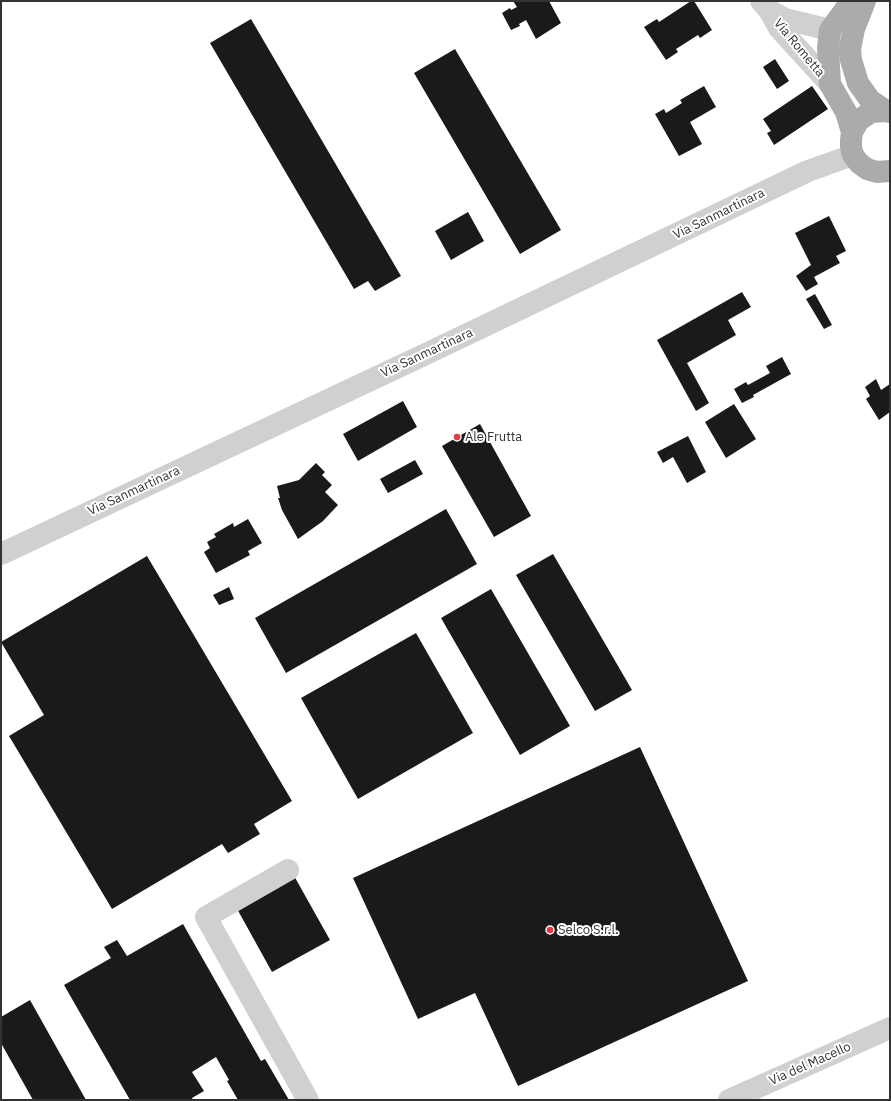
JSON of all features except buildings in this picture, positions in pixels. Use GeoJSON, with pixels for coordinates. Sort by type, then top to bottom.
{"type":"FeatureCollection","features":[{"type":"Feature","properties":{"kind":"main road"},"geometry":{"type":"LineString","coordinates":[[830,30],[847,7],[855,1]]}},
{"type":"Feature","properties":{"kind":"main road"},"geometry":{"type":"LineString","coordinates":[[866,1],[854,29],[850,49],[851,60],[858,83],[870,100],[888,112]]}},
{"type":"Feature","properties":{"kind":"main road","name":"Via Rometta"},"geometry":{"type":"LineString","coordinates":[[830,30],[828,48],[830,84],[846,112],[852,132],[850,140],[854,155]]}},
{"type":"Feature","properties":{"kind":"main road"},"geometry":{"type":"LineString","coordinates":[[852,132],[860,120],[872,112],[888,112]]}},
{"type":"Feature","properties":{"kind":"main road"},"geometry":{"type":"LineString","coordinates":[[854,155],[859,163],[867,169],[876,172],[890,171]]}},
{"type":"Feature","properties":{"kind":"street","name":"Via Rometta"},"geometry":{"type":"LineString","coordinates":[[765,6],[785,19],[830,30],[840,37],[850,49]]}},
{"type":"Feature","properties":{"kind":"street","name":"Via Rometta"},"geometry":{"type":"LineString","coordinates":[[765,6],[779,28],[830,84]]}},
{"type":"Feature","properties":{"kind":"street","name":"Via Sanmartinara"},"geometry":{"type":"LineString","coordinates":[[1,554],[428,353],[808,171],[854,155]]}},
{"type":"Feature","properties":{"kind":"street"},"geometry":{"type":"LineString","coordinates":[[288,870],[206,917],[308,1100]]}},
{"type":"Feature","properties":{"kind":"street","name":"Via del Macello"},"geometry":{"type":"LineString","coordinates":[[730,1100],[890,1028]]}},
{"type":"Feature","properties":{"kind":"place","name":"Ale Frutta"},"geometry":{"type":"Point","coordinates":[457,437]}},
{"type":"Feature","properties":{"kind":"place","name":"Selco S.r.l."},"geometry":{"type":"Point","coordinates":[550,930]}}]}
